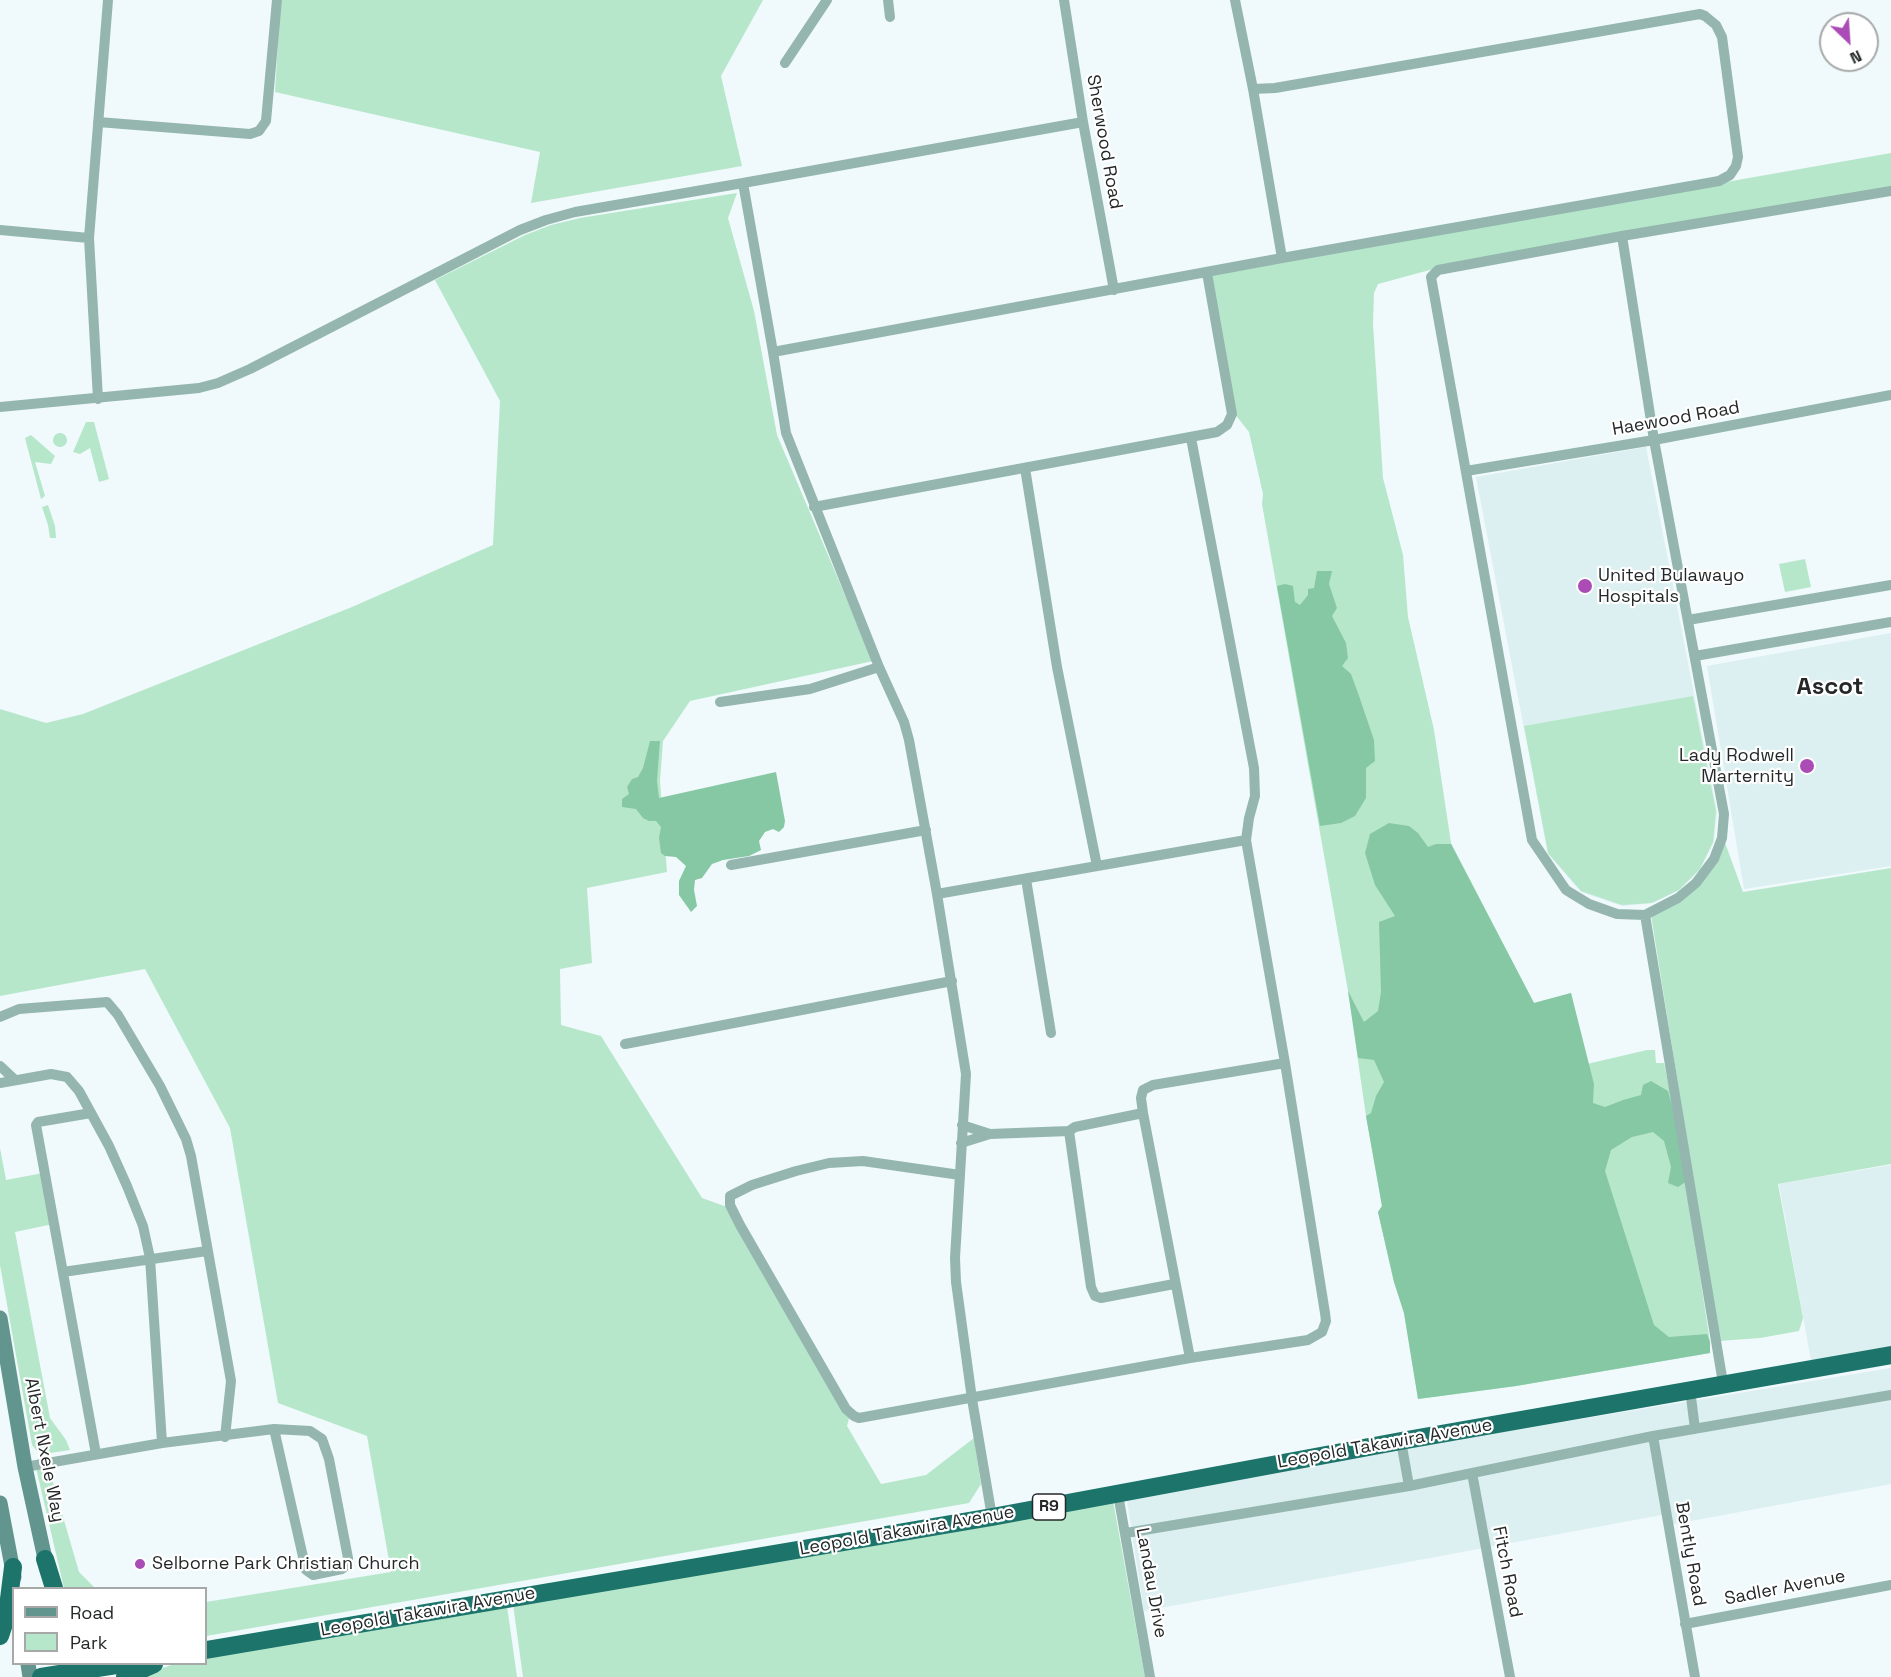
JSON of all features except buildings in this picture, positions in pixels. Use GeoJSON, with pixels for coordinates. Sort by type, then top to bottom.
{"type":"FeatureCollection","features":[{"type":"Feature","properties":{"kind":"highway","name":"Leopold Takawira Avenue"},"geometry":{"type":"LineString","coordinates":[[207,1650],[992,1517],[1401,1441],[1891,1355]]}},
{"type":"Feature","properties":{"kind":"highway"},"geometry":{"type":"LineString","coordinates":[[45,1559],[52,1587]]}},
{"type":"Feature","properties":{"kind":"highway"},"geometry":{"type":"LineString","coordinates":[[0,1636],[7,1615],[13,1567]]}},
{"type":"Feature","properties":{"kind":"highway"},"geometry":{"type":"LineString","coordinates":[[41,1677],[65,1671],[115,1665]]}},
{"type":"Feature","properties":{"kind":"highway"},"geometry":{"type":"LineString","coordinates":[[125,1677],[152,1665]]}},
{"type":"Feature","properties":{"kind":"main road","name":"Albert Nxele Way"},"geometry":{"type":"LineString","coordinates":[[0,1318],[45,1559]]}},
{"type":"Feature","properties":{"kind":"main road"},"geometry":{"type":"LineString","coordinates":[[0,1503],[16,1587]]}},
{"type":"Feature","properties":{"kind":"street"},"geometry":{"type":"LineString","coordinates":[[98,399],[89,238],[108,0]]}},
{"type":"Feature","properties":{"kind":"street"},"geometry":{"type":"LineString","coordinates":[[98,122],[250,134],[259,131],[266,121],[277,0]]}},
{"type":"Feature","properties":{"kind":"street"},"geometry":{"type":"LineString","coordinates":[[785,63],[827,0]]}},
{"type":"Feature","properties":{"kind":"street"},"geometry":{"type":"LineString","coordinates":[[888,0],[890,18]]}},
{"type":"Feature","properties":{"kind":"street","name":"Sherwood Road"},"geometry":{"type":"LineString","coordinates":[[1064,0],[1083,123],[1114,290]]}},
{"type":"Feature","properties":{"kind":"street"},"geometry":{"type":"LineString","coordinates":[[1235,0],[1282,258]]}},
{"type":"Feature","properties":{"kind":"street"},"geometry":{"type":"LineString","coordinates":[[773,352],[1282,258],[1719,181],[1730,175],[1736,166],[1738,157],[1722,37],[1712,21],[1705,16],[1694,14],[1275,88],[1253,89]]}},
{"type":"Feature","properties":{"kind":"street"},"geometry":{"type":"LineString","coordinates":[[0,407],[199,388],[235,377],[520,230],[575,212],[1083,123]]}},
{"type":"Feature","properties":{"kind":"street"},"geometry":{"type":"LineString","coordinates":[[743,183],[786,434],[879,667],[908,733],[966,1074],[955,1258],[956,1282],[972,1399],[992,1517]]}},
{"type":"Feature","properties":{"kind":"street"},"geometry":{"type":"LineString","coordinates":[[1622,236],[1654,440],[1724,814],[1722,838],[1714,859],[1696,883],[1678,898],[1645,915],[1617,914],[1589,904],[1566,890],[1532,840],[1431,283],[1433,273],[1438,270],[1622,236],[1891,191]]}},
{"type":"Feature","properties":{"kind":"street"},"geometry":{"type":"LineString","coordinates":[[0,230],[89,238]]}},
{"type":"Feature","properties":{"kind":"street"},"geometry":{"type":"LineString","coordinates":[[814,507],[1217,432],[1227,425],[1232,414],[1207,273]]}},
{"type":"Feature","properties":{"kind":"street","name":"Haewood Road"},"geometry":{"type":"LineString","coordinates":[[1466,471],[1654,440],[1891,395]]}},
{"type":"Feature","properties":{"kind":"street"},"geometry":{"type":"LineString","coordinates":[[960,1175],[863,1161],[829,1163],[752,1185],[734,1193],[729,1200],[740,1225],[850,1413],[859,1418],[1190,1358],[1308,1340],[1318,1335],[1323,1328],[1325,1313],[1246,840],[1248,818],[1255,796],[1254,768],[1191,438]]}},
{"type":"Feature","properties":{"kind":"street"},"geometry":{"type":"LineString","coordinates":[[1025,468],[1057,667],[1096,866]]}},
{"type":"Feature","properties":{"kind":"street"},"geometry":{"type":"LineString","coordinates":[[1688,621],[1891,585]]}},
{"type":"Feature","properties":{"kind":"street"},"geometry":{"type":"LineString","coordinates":[[1695,656],[1891,622]]}},
{"type":"Feature","properties":{"kind":"street"},"geometry":{"type":"LineString","coordinates":[[720,702],[810,689],[879,667]]}},
{"type":"Feature","properties":{"kind":"street"},"geometry":{"type":"LineString","coordinates":[[731,865],[926,830]]}},
{"type":"Feature","properties":{"kind":"street"},"geometry":{"type":"LineString","coordinates":[[937,894],[1246,840]]}},
{"type":"Feature","properties":{"kind":"street"},"geometry":{"type":"LineString","coordinates":[[1026,879],[1051,1033]]}},
{"type":"Feature","properties":{"kind":"street"},"geometry":{"type":"LineString","coordinates":[[1645,915],[1724,1383]]}},
{"type":"Feature","properties":{"kind":"street"},"geometry":{"type":"LineString","coordinates":[[625,1044],[952,981]]}},
{"type":"Feature","properties":{"kind":"street"},"geometry":{"type":"LineString","coordinates":[[0,1017],[19,1009],[110,1003],[160,1086],[186,1139],[191,1156],[231,1381],[225,1437]]}},
{"type":"Feature","properties":{"kind":"street"},"geometry":{"type":"LineString","coordinates":[[1190,1358],[1143,1113],[1141,1098],[1143,1090],[1153,1084],[1285,1063]]}},
{"type":"Feature","properties":{"kind":"street"},"geometry":{"type":"LineString","coordinates":[[0,1066],[15,1080]]}},
{"type":"Feature","properties":{"kind":"street"},"geometry":{"type":"LineString","coordinates":[[0,1083],[51,1074],[67,1077],[79,1091],[109,1146],[143,1226],[150,1258],[162,1443]]}},
{"type":"Feature","properties":{"kind":"street"},"geometry":{"type":"LineString","coordinates":[[91,1113],[38,1122],[36,1125],[96,1454]]}},
{"type":"Feature","properties":{"kind":"street"},"geometry":{"type":"LineString","coordinates":[[961,1143],[990,1134],[1069,1131],[1075,1126],[1143,1113]]}},
{"type":"Feature","properties":{"kind":"street"},"geometry":{"type":"LineString","coordinates":[[962,1125],[990,1134]]}},
{"type":"Feature","properties":{"kind":"street"},"geometry":{"type":"LineString","coordinates":[[1069,1131],[1091,1287],[1095,1296],[1101,1298],[1174,1284]]}},
{"type":"Feature","properties":{"kind":"street"},"geometry":{"type":"LineString","coordinates":[[63,1272],[207,1251]]}},
{"type":"Feature","properties":{"kind":"street"},"geometry":{"type":"LineString","coordinates":[[1690,1389],[1695,1429]]}},
{"type":"Feature","properties":{"kind":"street"},"geometry":{"type":"LineString","coordinates":[[1126,1533],[1409,1486],[1653,1436],[1891,1395]]}},
{"type":"Feature","properties":{"kind":"street"},"geometry":{"type":"LineString","coordinates":[[26,1467],[162,1443],[225,1437],[274,1429],[310,1431],[324,1442],[329,1460],[348,1558],[348,1563],[342,1569],[313,1575],[306,1570],[274,1429]]}},
{"type":"Feature","properties":{"kind":"street","name":"Bently Road"},"geometry":{"type":"LineString","coordinates":[[1653,1436],[1695,1677]]}},
{"type":"Feature","properties":{"kind":"street"},"geometry":{"type":"LineString","coordinates":[[1401,1441],[1409,1486]]}},
{"type":"Feature","properties":{"kind":"street","name":"Fitch Road"},"geometry":{"type":"LineString","coordinates":[[1472,1473],[1510,1677]]}},
{"type":"Feature","properties":{"kind":"street","name":"Landau Drive"},"geometry":{"type":"LineString","coordinates":[[1119,1494],[1150,1677]]}},
{"type":"Feature","properties":{"kind":"street","name":"Sadler Avenue"},"geometry":{"type":"LineString","coordinates":[[1685,1624],[1891,1585]]}},
{"type":"Feature","properties":{"kind":"shaded area","name":"United Bulawayo Hospitals"},"geometry":{"type":"Polygon","coordinates":[[[1646,447],[1717,812],[1714,842],[1700,869],[1679,890],[1652,903],[1622,906],[1581,892],[1548,854],[1476,477],[1646,447]]]}},
{"type":"Feature","properties":{"kind":"shaded area","name":"Lady Rodwell Marternity"},"geometry":{"type":"Polygon","coordinates":[[[1891,633],[1891,866],[1744,889],[1707,666],[1891,633]]]}},
{"type":"Feature","properties":{"kind":"shaded area"},"geometry":{"type":"Polygon","coordinates":[[[1891,1165],[1891,1352],[1812,1366],[1779,1184],[1891,1165]]]}},
{"type":"Feature","properties":{"kind":"shaded area"},"geometry":{"type":"Polygon","coordinates":[[[1891,1368],[1891,1484],[1669,1525],[1667,1514],[1144,1611],[1126,1494],[1891,1368]]]}},
{"type":"Feature","properties":{"kind":"green space"},"geometry":{"type":"Polygon","coordinates":[[[282,0],[763,0],[721,76],[742,166],[531,203],[540,152],[275,92],[282,0]]]}},
{"type":"Feature","properties":{"kind":"green space"},"geometry":{"type":"Polygon","coordinates":[[[1891,153],[1891,188],[1437,268],[1378,284],[1374,293],[1373,324],[1383,478],[1403,555],[1408,617],[1434,730],[1451,843],[1534,1003],[1571,993],[1587,1064],[1647,1050],[1655,1050],[1656,1063],[1664,1063],[1677,1125],[1710,1342],[1710,1353],[1516,1386],[1418,1399],[1404,1313],[1394,1282],[1378,1212],[1382,1206],[1348,991],[1262,504],[1263,494],[1249,432],[1234,413],[1212,275],[1385,242],[1891,153]]]}},
{"type":"Feature","properties":{"kind":"green space"},"geometry":{"type":"Polygon","coordinates":[[[737,193],[728,218],[754,311],[777,435],[873,661],[690,701],[663,741],[660,781],[667,872],[587,888],[592,963],[560,969],[561,1025],[601,1036],[702,1198],[727,1207],[850,1415],[847,1426],[881,1484],[926,1475],[974,1438],[981,1484],[969,1503],[207,1636],[207,1602],[391,1572],[367,1436],[278,1403],[230,1128],[145,969],[0,996],[0,709],[46,723],[83,714],[352,607],[493,545],[500,401],[435,280],[525,235],[551,225],[580,218],[737,193]]]}},
{"type":"Feature","properties":{"kind":"green space"},"geometry":{"type":"Polygon","coordinates":[[[86,422],[94,422],[109,479],[99,482],[90,448],[80,454],[73,452],[86,422]]]}},
{"type":"Feature","properties":{"kind":"green space"},"geometry":{"type":"Polygon","coordinates":[[[57,433],[63,433],[67,440],[63,447],[57,447],[53,443],[53,437],[57,433]]]}},
{"type":"Feature","properties":{"kind":"green space"},"geometry":{"type":"Polygon","coordinates":[[[31,435],[55,456],[51,464],[35,462],[45,496],[41,499],[25,438],[31,435]]]}},
{"type":"Feature","properties":{"kind":"green space"},"geometry":{"type":"Polygon","coordinates":[[[48,505],[55,526],[56,538],[50,538],[42,507],[48,505]]]}},
{"type":"Feature","properties":{"kind":"green space"},"geometry":{"type":"Polygon","coordinates":[[[1805,559],[1811,587],[1785,592],[1779,564],[1805,559]]]}},
{"type":"Feature","properties":{"kind":"green space"},"geometry":{"type":"Polygon","coordinates":[[[1317,571],[1332,571],[1329,584],[1337,608],[1332,616],[1346,643],[1348,658],[1342,666],[1351,674],[1358,693],[1374,740],[1375,761],[1366,768],[1366,798],[1355,816],[1341,823],[1320,826],[1277,586],[1285,584],[1293,586],[1295,602],[1300,605],[1308,595],[1308,589],[1314,588],[1317,571]]]}},
{"type":"Feature","properties":{"kind":"green space"},"geometry":{"type":"Polygon","coordinates":[[[1693,696],[1716,811],[1713,842],[1700,869],[1679,890],[1652,903],[1622,905],[1581,891],[1548,853],[1524,726],[1693,696]]]}},
{"type":"Feature","properties":{"kind":"green space"},"geometry":{"type":"Polygon","coordinates":[[[650,741],[660,741],[657,781],[659,798],[776,772],[785,821],[784,827],[779,832],[773,829],[765,832],[759,841],[761,850],[749,856],[712,864],[702,878],[695,880],[697,906],[691,912],[679,895],[679,881],[686,866],[676,857],[665,856],[661,853],[659,838],[661,827],[656,821],[643,818],[636,809],[622,807],[622,799],[629,794],[627,787],[632,779],[638,777],[643,768],[650,741]]]}},
{"type":"Feature","properties":{"kind":"green space"},"geometry":{"type":"Polygon","coordinates":[[[1389,823],[1409,826],[1418,833],[1428,847],[1436,844],[1451,844],[1534,1003],[1571,993],[1594,1084],[1593,1103],[1605,1107],[1641,1095],[1643,1085],[1651,1081],[1668,1091],[1687,1181],[1678,1187],[1668,1183],[1671,1167],[1664,1141],[1653,1132],[1632,1137],[1611,1150],[1605,1171],[1654,1325],[1669,1337],[1707,1334],[1710,1353],[1516,1386],[1418,1399],[1404,1313],[1394,1282],[1378,1212],[1382,1206],[1366,1116],[1371,1113],[1376,1096],[1384,1082],[1374,1060],[1358,1058],[1348,991],[1364,1022],[1378,1011],[1381,992],[1379,922],[1395,916],[1375,885],[1365,853],[1370,834],[1389,823]]]}},
{"type":"Feature","properties":{"kind":"green space"},"geometry":{"type":"Polygon","coordinates":[[[1724,840],[1743,892],[1891,868],[1891,1164],[1778,1184],[1803,1318],[1799,1331],[1760,1338],[1719,1341],[1651,915],[1679,901],[1724,840]]]}},
{"type":"Feature","properties":{"kind":"green space"},"geometry":{"type":"Polygon","coordinates":[[[0,1148],[6,1180],[43,1173],[53,1224],[15,1232],[50,1418],[66,1440],[70,1450],[44,1454],[32,1445],[0,1265],[0,1148]]]}},
{"type":"Feature","properties":{"kind":"green space"},"geometry":{"type":"Polygon","coordinates":[[[48,1465],[79,1572],[94,1587],[64,1587],[36,1468],[48,1465]]]}},
{"type":"Feature","properties":{"kind":"green space"},"geometry":{"type":"Polygon","coordinates":[[[1113,1501],[1145,1677],[523,1677],[513,1604],[1113,1501]]]}},
{"type":"Feature","properties":{"kind":"green space"},"geometry":{"type":"Polygon","coordinates":[[[507,1606],[517,1677],[138,1677],[171,1665],[207,1665],[207,1658],[507,1606]]]}},
{"type":"Feature","properties":{"kind":"place","name":"United Bulawayo Hospitals"},"geometry":{"type":"Point","coordinates":[1585,586]}},
{"type":"Feature","properties":{"kind":"place","name":"Lady Rodwell Marternity"},"geometry":{"type":"Point","coordinates":[1807,766]}},
{"type":"Feature","properties":{"kind":"place","name":"Selborne Park Christian Church"},"geometry":{"type":"Point","coordinates":[140,1564]}},
{"type":"Feature","properties":{"kind":"district","name":"Ascot"},"geometry":{"type":"Point","coordinates":[1830,687]}}]}
